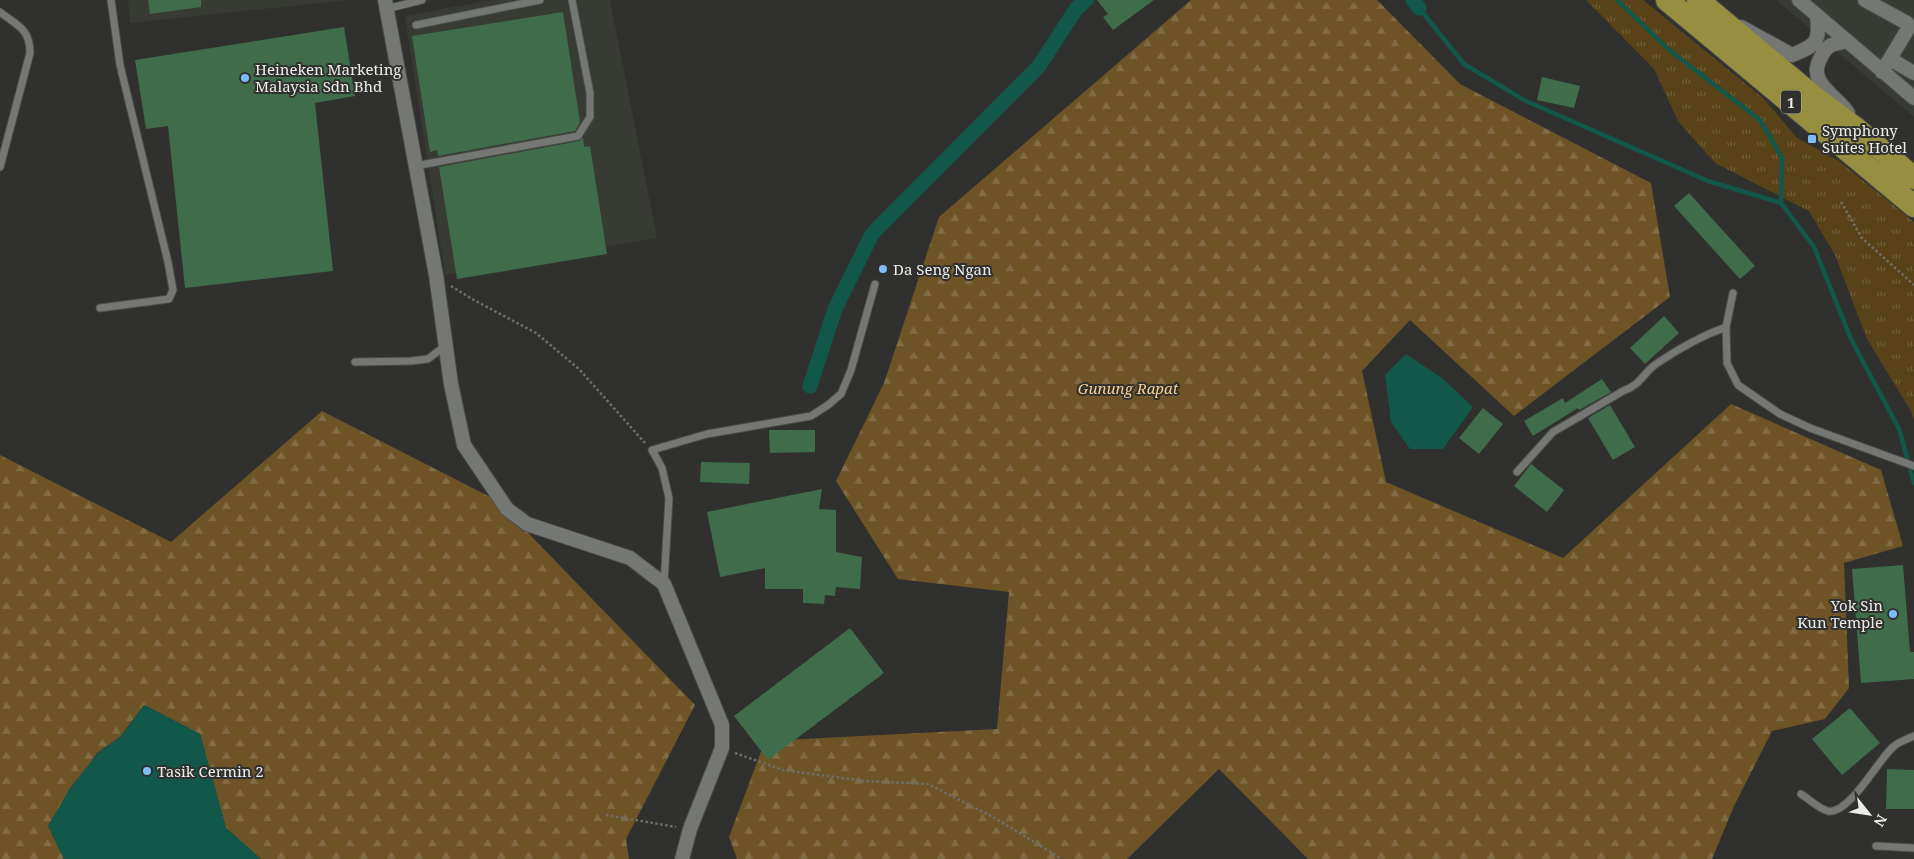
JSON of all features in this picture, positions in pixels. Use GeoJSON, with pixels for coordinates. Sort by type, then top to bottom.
{"type":"FeatureCollection","features":[{"type":"Feature","properties":{"kind":"highway","name":"1"},"geometry":{"type":"LineString","coordinates":[[1667,0],[1914,206]]}},
{"type":"Feature","properties":{"kind":"highway","name":"1"},"geometry":{"type":"LineString","coordinates":[[1698,0],[1813,96],[1857,129],[1914,178]]}},
{"type":"Feature","properties":{"kind":"street"},"geometry":{"type":"LineString","coordinates":[[1799,0],[1914,98]]}},
{"type":"Feature","properties":{"kind":"street"},"geometry":{"type":"LineString","coordinates":[[1865,0],[1910,27],[1882,72]]}},
{"type":"Feature","properties":{"kind":"street"},"geometry":{"type":"LineString","coordinates":[[386,5],[436,275],[451,384],[464,445],[507,509],[527,524],[630,558],[664,584],[722,725],[722,748],[690,829],[682,859]]}},
{"type":"Feature","properties":{"kind":"street"},"geometry":{"type":"LineString","coordinates":[[1728,24],[1745,28],[1792,55],[1805,50],[1814,43],[1819,35],[1817,16]]}},
{"type":"Feature","properties":{"kind":"street"},"geometry":{"type":"LineString","coordinates":[[1847,42],[1832,44],[1824,50],[1817,64],[1816,74],[1821,85],[1847,110],[1857,129]]}},
{"type":"Feature","properties":{"kind":"street"},"geometry":{"type":"LineString","coordinates":[[1890,59],[1914,73]]}},
{"type":"Feature","properties":{"kind":"lane"},"geometry":{"type":"LineString","coordinates":[[100,308],[169,299],[173,290],[168,262],[120,65],[111,0]]}},
{"type":"Feature","properties":{"kind":"lane"},"geometry":{"type":"LineString","coordinates":[[386,5],[422,0]]}},
{"type":"Feature","properties":{"kind":"lane"},"geometry":{"type":"LineString","coordinates":[[416,25],[540,0]]}},
{"type":"Feature","properties":{"kind":"lane"},"geometry":{"type":"LineString","coordinates":[[415,166],[578,136],[590,117],[590,93],[572,0]]}},
{"type":"Feature","properties":{"kind":"lane"},"geometry":{"type":"LineString","coordinates":[[0,12],[25,32],[30,40],[30,53],[0,167]]}},
{"type":"Feature","properties":{"kind":"lane"},"geometry":{"type":"LineString","coordinates":[[664,584],[669,498],[662,468],[652,450],[708,434],[811,416],[828,405],[841,394],[851,370],[875,284]]}},
{"type":"Feature","properties":{"kind":"lane"},"geometry":{"type":"LineString","coordinates":[[1733,293],[1726,327],[1727,363],[1738,385],[1780,414],[1810,428],[1914,466]]}},
{"type":"Feature","properties":{"kind":"lane"},"geometry":{"type":"LineString","coordinates":[[1517,472],[1553,432],[1622,391],[1635,386],[1654,366],[1702,335],[1726,327]]}},
{"type":"Feature","properties":{"kind":"lane"},"geometry":{"type":"LineString","coordinates":[[355,362],[428,359],[445,346]]}},
{"type":"Feature","properties":{"kind":"lane"},"geometry":{"type":"LineString","coordinates":[[1801,794],[1826,810],[1835,811],[1844,806],[1856,793],[1894,746],[1914,736]]}},
{"type":"Feature","properties":{"kind":"lane"},"geometry":{"type":"LineString","coordinates":[[1876,846],[1914,848]]}},
{"type":"Feature","properties":{"kind":"path"},"geometry":{"type":"LineString","coordinates":[[1841,202],[1862,238],[1914,285]]}},
{"type":"Feature","properties":{"kind":"path"},"geometry":{"type":"LineString","coordinates":[[436,275],[472,299],[536,334],[579,369],[652,450]]}},
{"type":"Feature","properties":{"kind":"path"},"geometry":{"type":"LineString","coordinates":[[722,748],[783,770],[865,781],[928,784],[993,817],[1062,859]]}},
{"type":"Feature","properties":{"kind":"path"},"geometry":{"type":"LineString","coordinates":[[606,815],[690,829]]}},
{"type":"Feature","properties":{"kind":"shaded area"},"geometry":{"type":"Polygon","coordinates":[[[128,0],[350,0],[130,23],[128,0]]]}},
{"type":"Feature","properties":{"kind":"shaded area"},"geometry":{"type":"Polygon","coordinates":[[[492,0],[610,0],[657,238],[445,275],[405,16],[492,0]]]}},
{"type":"Feature","properties":{"kind":"shaded area"},"geometry":{"type":"Polygon","coordinates":[[[1776,0],[1914,0],[1914,117],[1776,0]]]}},
{"type":"Feature","properties":{"kind":"shaded area"},"geometry":{"type":"Polygon","coordinates":[[[1406,354],[1443,379],[1473,407],[1443,449],[1410,449],[1391,422],[1385,375],[1406,354]]]}},
{"type":"Feature","properties":{"kind":"shaded area","name":"Tasik Cermin 2"},"geometry":{"type":"Polygon","coordinates":[[[144,705],[200,734],[226,828],[261,859],[64,859],[48,826],[70,788],[98,753],[120,737],[144,705]]]}},
{"type":"Feature","properties":{"kind":"green space","name":"Gunung Rapat"},"geometry":{"type":"Polygon","coordinates":[[[1191,0],[1377,0],[1460,84],[1651,183],[1670,297],[1514,416],[1410,320],[1362,371],[1386,482],[1563,558],[1731,404],[1881,470],[1903,546],[1844,563],[1849,688],[1825,719],[1772,731],[1734,806],[1712,859],[1308,859],[1219,769],[1127,859],[737,859],[729,837],[765,741],[997,729],[1009,592],[898,579],[836,481],[884,383],[939,217],[1191,0]]]}},
{"type":"Feature","properties":{"kind":"green space"},"geometry":{"type":"Polygon","coordinates":[[[1586,0],[1643,0],[1763,98],[1797,138],[1839,161],[1914,222],[1914,420],[1911,411],[1867,339],[1835,255],[1809,211],[1715,163],[1678,121],[1654,69],[1586,0]]]}},
{"type":"Feature","properties":{"kind":"green space"},"geometry":{"type":"Polygon","coordinates":[[[322,411],[496,500],[695,705],[626,839],[629,859],[261,859],[226,828],[200,734],[144,705],[120,737],[97,753],[48,826],[64,859],[0,859],[0,455],[171,542],[322,411]]]}},
{"type":"Feature","properties":{"kind":"building"},"geometry":{"type":"Polygon","coordinates":[[[148,0],[201,0],[201,7],[150,14],[148,0]]]}},
{"type":"Feature","properties":{"kind":"building"},"geometry":{"type":"Polygon","coordinates":[[[1097,0],[1154,0],[1113,30],[1103,17],[1108,14],[1097,0]]]}},
{"type":"Feature","properties":{"kind":"building"},"geometry":{"type":"Polygon","coordinates":[[[563,12],[580,122],[575,131],[438,156],[437,150],[430,152],[412,36],[563,12]]]}},
{"type":"Feature","properties":{"kind":"building"},"geometry":{"type":"Polygon","coordinates":[[[344,27],[355,96],[315,103],[333,271],[185,288],[168,126],[146,129],[135,60],[344,27]]]}},
{"type":"Feature","properties":{"kind":"building"},"geometry":{"type":"Polygon","coordinates":[[[1542,77],[1580,86],[1574,108],[1537,100],[1542,77]]]}},
{"type":"Feature","properties":{"kind":"building"},"geometry":{"type":"Polygon","coordinates":[[[583,138],[584,147],[590,146],[607,254],[457,279],[439,167],[579,141],[583,138]]]}},
{"type":"Feature","properties":{"kind":"building"},"geometry":{"type":"Polygon","coordinates":[[[1689,193],[1755,266],[1740,279],[1674,206],[1689,193]]]}},
{"type":"Feature","properties":{"kind":"building"},"geometry":{"type":"Polygon","coordinates":[[[1664,316],[1679,333],[1645,364],[1630,348],[1664,316]]]}},
{"type":"Feature","properties":{"kind":"building"},"geometry":{"type":"Polygon","coordinates":[[[1602,379],[1611,392],[1579,410],[1578,408],[1533,436],[1524,421],[1563,398],[1565,403],[1602,379]]]}},
{"type":"Feature","properties":{"kind":"building"},"geometry":{"type":"Polygon","coordinates":[[[1610,405],[1635,447],[1613,460],[1588,418],[1610,405]]]}},
{"type":"Feature","properties":{"kind":"building"},"geometry":{"type":"Polygon","coordinates":[[[1483,408],[1503,424],[1479,454],[1459,438],[1483,408]]]}},
{"type":"Feature","properties":{"kind":"building"},"geometry":{"type":"Polygon","coordinates":[[[769,430],[815,430],[815,452],[770,453],[769,430]]]}},
{"type":"Feature","properties":{"kind":"building"},"geometry":{"type":"Polygon","coordinates":[[[701,462],[750,463],[749,484],[700,482],[701,462]]]}},
{"type":"Feature","properties":{"kind":"building"},"geometry":{"type":"Polygon","coordinates":[[[1531,464],[1564,490],[1547,512],[1514,486],[1531,464]]]}},
{"type":"Feature","properties":{"kind":"building"},"geometry":{"type":"Polygon","coordinates":[[[822,489],[819,509],[836,510],[836,552],[862,557],[860,589],[836,587],[835,596],[825,595],[824,604],[803,603],[803,589],[765,589],[765,568],[720,577],[707,512],[822,489]]]}},
{"type":"Feature","properties":{"kind":"building"},"geometry":{"type":"Polygon","coordinates":[[[1903,565],[1910,652],[1914,652],[1914,679],[1861,683],[1852,569],[1903,565]]]}},
{"type":"Feature","properties":{"kind":"building"},"geometry":{"type":"Polygon","coordinates":[[[850,628],[884,673],[768,760],[734,716],[850,628]]]}},
{"type":"Feature","properties":{"kind":"building"},"geometry":{"type":"Polygon","coordinates":[[[1850,708],[1880,743],[1842,775],[1812,739],[1850,708]]]}},
{"type":"Feature","properties":{"kind":"building"},"geometry":{"type":"Polygon","coordinates":[[[1887,769],[1914,770],[1914,809],[1886,809],[1887,769]]]}},
{"type":"Feature","properties":{"kind":"waterway"},"geometry":{"type":"LineString","coordinates":[[810,386],[835,309],[872,234],[1039,66],[1076,9],[1086,0]]}},
{"type":"Feature","properties":{"kind":"waterway"},"geometry":{"type":"LineString","coordinates":[[1413,0],[1419,8]]}},
{"type":"Feature","properties":{"kind":"waterway"},"geometry":{"type":"LineString","coordinates":[[1617,0],[1669,50],[1760,120],[1782,158],[1781,203]]}},
{"type":"Feature","properties":{"kind":"waterway"},"geometry":{"type":"LineString","coordinates":[[1419,8],[1464,64],[1526,101],[1708,181],[1781,203],[1814,247],[1851,339],[1899,429],[1914,483]]}},
{"type":"Feature","properties":{"kind":"place","name":"Heineken Marketing Malaysia Sdn Bhd"},"geometry":{"type":"Point","coordinates":[245,78]}},
{"type":"Feature","properties":{"kind":"place","name":"Symphony Suites Hotel"},"geometry":{"type":"Point","coordinates":[1812,139]}},
{"type":"Feature","properties":{"kind":"place","name":"Da Seng Ngan"},"geometry":{"type":"Point","coordinates":[883,269]}},
{"type":"Feature","properties":{"kind":"place","name":"Yok Sin Kun Temple"},"geometry":{"type":"Point","coordinates":[1893,614]}},
{"type":"Feature","properties":{"kind":"place","name":"Tasik Cermin 2"},"geometry":{"type":"Point","coordinates":[147,771]}}]}
